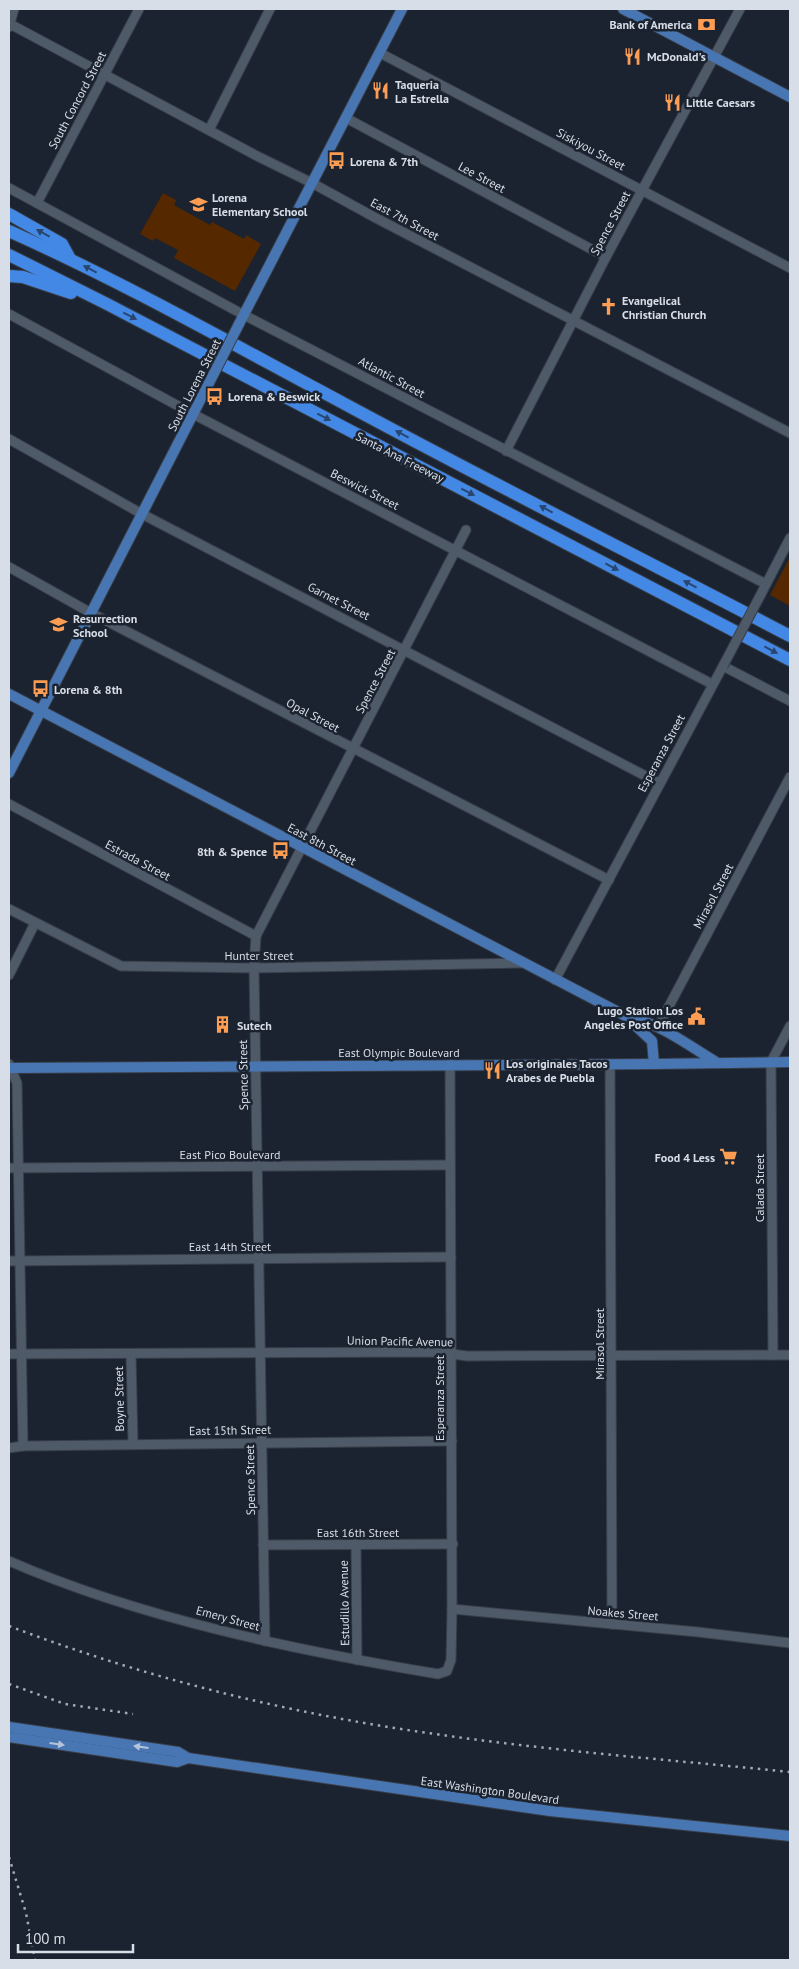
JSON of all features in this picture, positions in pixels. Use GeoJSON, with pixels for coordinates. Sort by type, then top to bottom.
{"type":"FeatureCollection","features":[{"type":"Feature","properties":{"kind":"highway"},"geometry":{"type":"LineString","coordinates":[[9,214],[62,244],[70,259]]}},
{"type":"Feature","properties":{"kind":"highway","name":"Santa Ana Freeway"},"geometry":{"type":"LineString","coordinates":[[9,231],[70,259],[790,636]]}},
{"type":"Feature","properties":{"kind":"highway","name":"Santa Ana Freeway"},"geometry":{"type":"LineString","coordinates":[[9,255],[107,304],[790,660]]}},
{"type":"Feature","properties":{"kind":"highway"},"geometry":{"type":"LineString","coordinates":[[9,276],[23,277],[107,304]]}},
{"type":"Feature","properties":{"kind":"main road","name":"South Lorena Street"},"geometry":{"type":"LineString","coordinates":[[9,773],[402,9]]}},
{"type":"Feature","properties":{"kind":"main road"},"geometry":{"type":"LineString","coordinates":[[623,9],[790,97]]}},
{"type":"Feature","properties":{"kind":"main road","name":"East 8th Street"},"geometry":{"type":"LineString","coordinates":[[9,694],[555,980],[624,1015],[638,1018],[658,1027],[718,1063]]}},
{"type":"Feature","properties":{"kind":"main road","name":"East 8th Street"},"geometry":{"type":"LineString","coordinates":[[624,1015],[652,1041],[654,1064]]}},
{"type":"Feature","properties":{"kind":"main road","name":"East Olympic Boulevard"},"geometry":{"type":"LineString","coordinates":[[10,1067],[790,1062]]}},
{"type":"Feature","properties":{"kind":"main road","name":"East Washington Boulevard"},"geometry":{"type":"LineString","coordinates":[[9,1727],[178,1752],[188,1758],[550,1811],[790,1836]]}},
{"type":"Feature","properties":{"kind":"main road","name":"East Washington Boulevard"},"geometry":{"type":"LineString","coordinates":[[9,1737],[177,1762],[188,1758]]}},
{"type":"Feature","properties":{"kind":"street"},"geometry":{"type":"LineString","coordinates":[[10,25],[14,9]]}},
{"type":"Feature","properties":{"kind":"street","name":"South Concord Street"},"geometry":{"type":"LineString","coordinates":[[36,203],[139,9]]}},
{"type":"Feature","properties":{"kind":"street"},"geometry":{"type":"LineString","coordinates":[[209,130],[270,9]]}},
{"type":"Feature","properties":{"kind":"street","name":"Spence Street"},"geometry":{"type":"LineString","coordinates":[[506,451],[606,257],[740,9]]}},
{"type":"Feature","properties":{"kind":"street","name":"East 7th Street"},"geometry":{"type":"LineString","coordinates":[[10,25],[573,322],[790,434]]}},
{"type":"Feature","properties":{"kind":"street","name":"Siskiyou Street"},"geometry":{"type":"LineString","coordinates":[[380,53],[790,268]]}},
{"type":"Feature","properties":{"kind":"street","name":"Lee Street"},"geometry":{"type":"LineString","coordinates":[[346,118],[606,257]]}},
{"type":"Feature","properties":{"kind":"street","name":"Atlantic Street"},"geometry":{"type":"LineString","coordinates":[[9,188],[241,319],[506,451],[766,584]]}},
{"type":"Feature","properties":{"kind":"street","name":"Beswick Street"},"geometry":{"type":"LineString","coordinates":[[9,314],[193,414],[712,684]]}},
{"type":"Feature","properties":{"kind":"street","name":"Garnet Street"},"geometry":{"type":"LineString","coordinates":[[9,439],[142,514],[659,783]]}},
{"type":"Feature","properties":{"kind":"street","name":"Spence Street"},"geometry":{"type":"LineString","coordinates":[[265,1641],[254,968],[256,936],[466,530]]}},
{"type":"Feature","properties":{"kind":"street","name":"Esperanza Street"},"geometry":{"type":"LineString","coordinates":[[555,980],[790,538]]}},
{"type":"Feature","properties":{"kind":"street","name":"Opal Street"},"geometry":{"type":"LineString","coordinates":[[9,567],[91,613],[609,880]]}},
{"type":"Feature","properties":{"kind":"street"},"geometry":{"type":"LineString","coordinates":[[723,666],[790,701]]}},
{"type":"Feature","properties":{"kind":"street","name":"Mirasol Street"},"geometry":{"type":"LineString","coordinates":[[658,1027],[790,777]]}},
{"type":"Feature","properties":{"kind":"street","name":"Estrada Street"},"geometry":{"type":"LineString","coordinates":[[9,804],[256,936]]}},
{"type":"Feature","properties":{"kind":"street","name":"Hunter Street"},"geometry":{"type":"LineString","coordinates":[[9,909],[121,966],[254,968],[522,963]]}},
{"type":"Feature","properties":{"kind":"street"},"geometry":{"type":"LineString","coordinates":[[9,975],[34,923]]}},
{"type":"Feature","properties":{"kind":"street","name":"Calada Street"},"geometry":{"type":"LineString","coordinates":[[773,1355],[771,1062],[790,1026]]}},
{"type":"Feature","properties":{"kind":"street","name":"Esperanza Street"},"geometry":{"type":"LineString","coordinates":[[447,1671],[451,1660],[453,1544],[450,1064]]}},
{"type":"Feature","properties":{"kind":"street","name":"Mirasol Street"},"geometry":{"type":"LineString","coordinates":[[610,1064],[612,1624]]}},
{"type":"Feature","properties":{"kind":"street"},"geometry":{"type":"LineString","coordinates":[[10,1067],[17,1081],[23,1446]]}},
{"type":"Feature","properties":{"kind":"street","name":"East Pico Boulevard"},"geometry":{"type":"LineString","coordinates":[[9,1168],[450,1165]]}},
{"type":"Feature","properties":{"kind":"street","name":"East 14th Street"},"geometry":{"type":"LineString","coordinates":[[9,1261],[452,1257]]}},
{"type":"Feature","properties":{"kind":"street","name":"Union Pacific Avenue"},"geometry":{"type":"LineString","coordinates":[[9,1354],[436,1352],[467,1356],[790,1355]]}},
{"type":"Feature","properties":{"kind":"street","name":"Boyne Street"},"geometry":{"type":"LineString","coordinates":[[131,1354],[133,1444]]}},
{"type":"Feature","properties":{"kind":"street","name":"East 15th Street"},"geometry":{"type":"LineString","coordinates":[[9,1448],[23,1446],[133,1444],[452,1441]]}},
{"type":"Feature","properties":{"kind":"street","name":"Estudillo Avenue"},"geometry":{"type":"LineString","coordinates":[[356,1544],[358,1660]]}},
{"type":"Feature","properties":{"kind":"street","name":"East 16th Street"},"geometry":{"type":"LineString","coordinates":[[263,1545],[453,1544]]}},
{"type":"Feature","properties":{"kind":"street","name":"Emery Street"},"geometry":{"type":"LineString","coordinates":[[9,1560],[106,1597],[265,1641],[438,1674],[447,1671]]}},
{"type":"Feature","properties":{"kind":"street","name":"Noakes Street"},"geometry":{"type":"LineString","coordinates":[[452,1609],[790,1643]]}},
{"type":"Feature","properties":{"kind":"shaded area"},"geometry":{"type":"Polygon","coordinates":[[[163,193],[176,200],[174,205],[210,225],[212,222],[244,239],[246,235],[261,244],[235,291],[174,258],[178,250],[155,238],[153,241],[140,234],[163,193]]]}},
{"type":"Feature","properties":{"kind":"shaded area"},"geometry":{"type":"Polygon","coordinates":[[[790,557],[790,606],[770,595],[790,557]]]}},
{"type":"Feature","properties":{"kind":"railway"},"geometry":{"type":"LineString","coordinates":[[9,1626],[61,1645],[166,1678],[273,1705],[327,1716],[435,1734],[524,1745],[790,1772]]}},
{"type":"Feature","properties":{"kind":"railway"},"geometry":{"type":"LineString","coordinates":[[9,1684],[65,1704],[133,1714]]}},
{"type":"Feature","properties":{"kind":"railway"},"geometry":{"type":"LineString","coordinates":[[9,1857],[26,1913],[35,1960]]}},
{"type":"Feature","properties":{"kind":"place","name":"Bank of America"},"geometry":{"type":"Point","coordinates":[706,24]}},
{"type":"Feature","properties":{"kind":"place","name":"McDonald's"},"geometry":{"type":"Point","coordinates":[633,56]}},
{"type":"Feature","properties":{"kind":"place","name":"Taqueria La Estrella"},"geometry":{"type":"Point","coordinates":[381,91]}},
{"type":"Feature","properties":{"kind":"place","name":"Little Caesars"},"geometry":{"type":"Point","coordinates":[672,102]}},
{"type":"Feature","properties":{"kind":"place","name":"Lorena & 7th"},"geometry":{"type":"Point","coordinates":[336,161]}},
{"type":"Feature","properties":{"kind":"place","name":"Lorena Elementary School"},"geometry":{"type":"Point","coordinates":[198,204]}},
{"type":"Feature","properties":{"kind":"place","name":"Evangelical Christian Church"},"geometry":{"type":"Point","coordinates":[608,307]}},
{"type":"Feature","properties":{"kind":"place","name":"Lorena & Beswick"},"geometry":{"type":"Point","coordinates":[214,396]}},
{"type":"Feature","properties":{"kind":"place","name":"Resurrection School"},"geometry":{"type":"Point","coordinates":[59,625]}},
{"type":"Feature","properties":{"kind":"place","name":"Lorena & 8th"},"geometry":{"type":"Point","coordinates":[40,689]}},
{"type":"Feature","properties":{"kind":"place","name":"8th & Spence"},"geometry":{"type":"Point","coordinates":[281,851]}},
{"type":"Feature","properties":{"kind":"place","name":"Lugo Station Los Angeles Post Office"},"geometry":{"type":"Point","coordinates":[697,1017]}},
{"type":"Feature","properties":{"kind":"place","name":"Sutech"},"geometry":{"type":"Point","coordinates":[223,1025]}},
{"type":"Feature","properties":{"kind":"place","name":"Los originales Tacos Arabes de Puebla"},"geometry":{"type":"Point","coordinates":[492,1070]}},
{"type":"Feature","properties":{"kind":"place","name":"Food 4 Less"},"geometry":{"type":"Point","coordinates":[729,1157]}}]}
